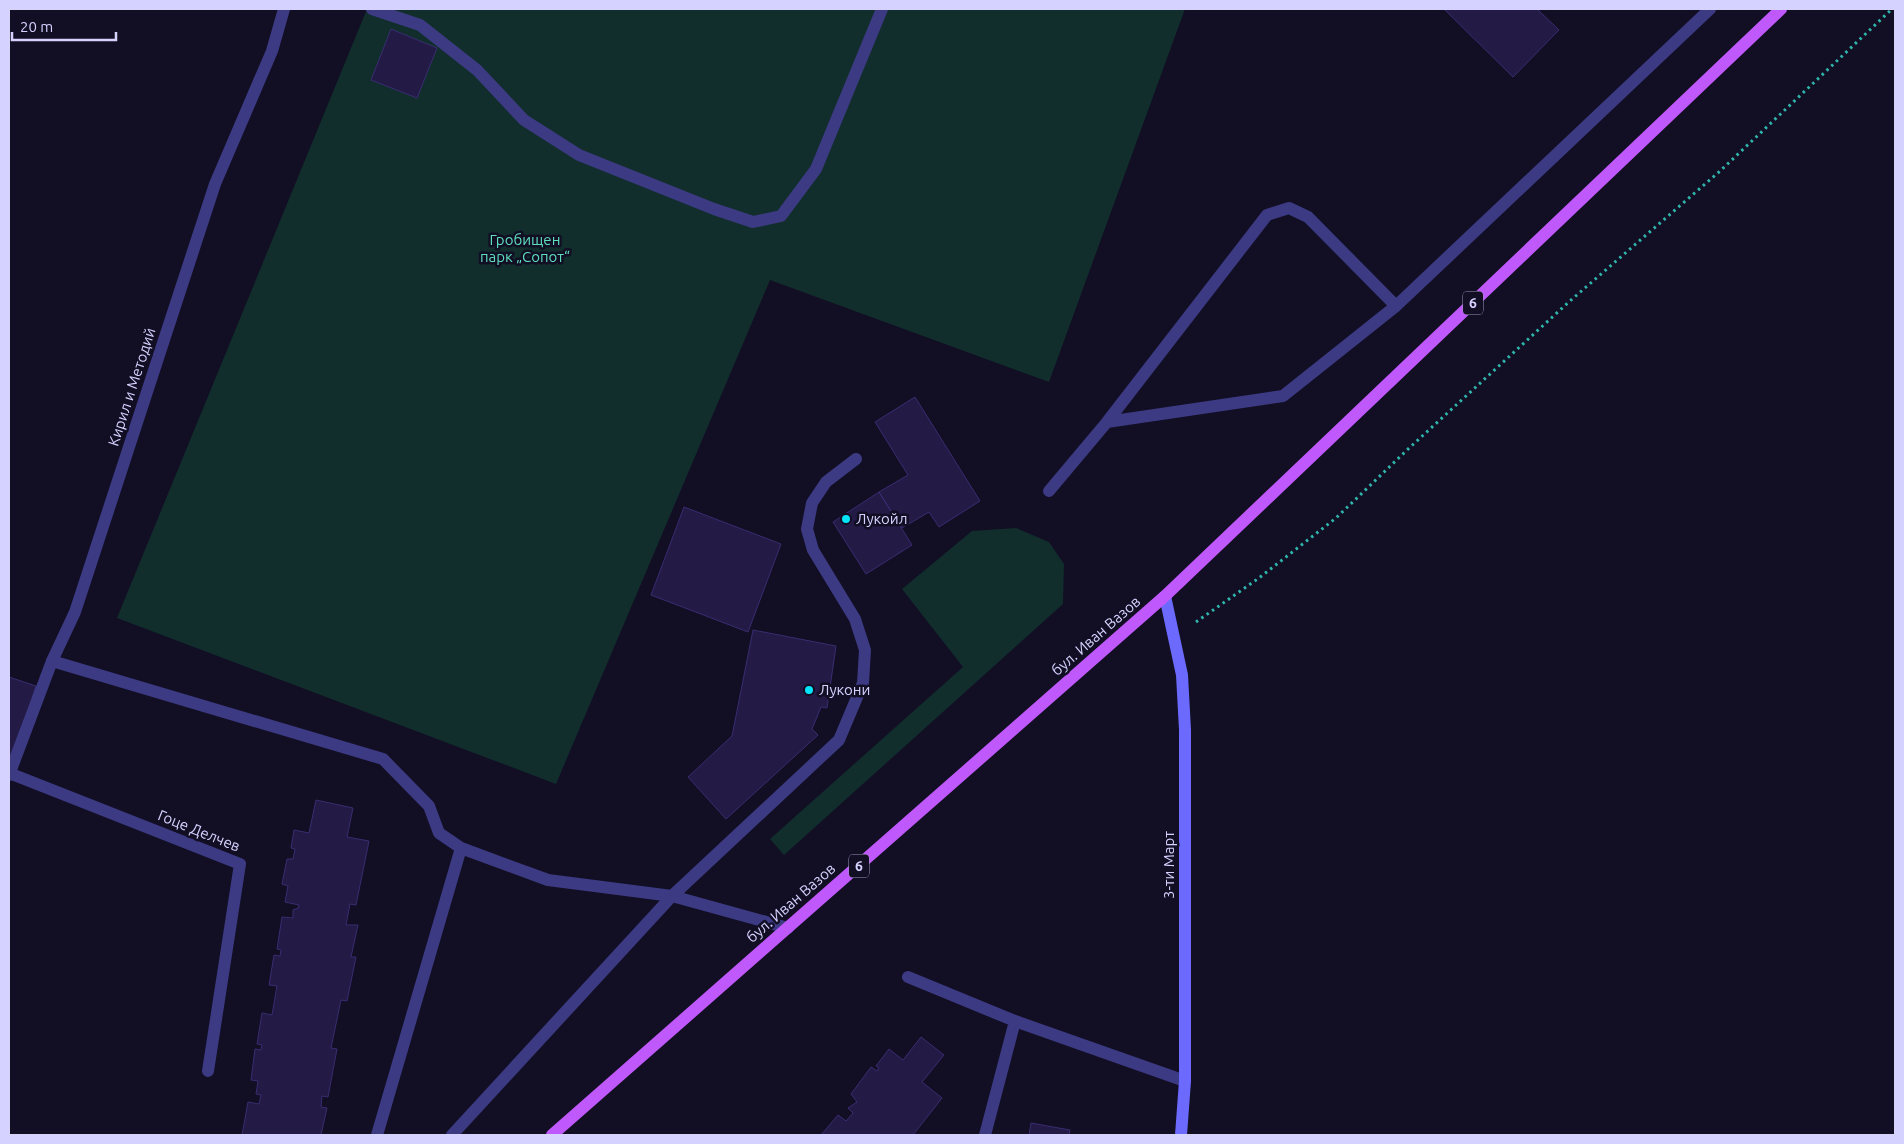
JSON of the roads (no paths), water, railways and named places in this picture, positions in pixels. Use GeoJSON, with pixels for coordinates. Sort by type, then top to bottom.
{"type":"FeatureCollection","features":[{"type":"Feature","properties":{"kind":"main road","name":"6"},"geometry":{"type":"LineString","coordinates":[[1165,596],[1781,9]]}},
{"type":"Feature","properties":{"kind":"main road","name":"бул. Иван Вазов"},"geometry":{"type":"LineString","coordinates":[[552,1135],[1165,596]]}},
{"type":"Feature","properties":{"kind":"street","name":"Кирил и Методий"},"geometry":{"type":"LineString","coordinates":[[9,773],[52,661],[75,612],[215,184],[272,51],[284,9]]}},
{"type":"Feature","properties":{"kind":"street"},"geometry":{"type":"LineString","coordinates":[[372,9],[420,26],[477,70],[524,120],[579,156],[714,209],[753,222],[781,216],[816,169],[882,9]]}},
{"type":"Feature","properties":{"kind":"street"},"geometry":{"type":"LineString","coordinates":[[1107,422],[1283,396],[1396,306],[1710,9]]}},
{"type":"Feature","properties":{"kind":"street"},"geometry":{"type":"LineString","coordinates":[[1049,490],[1107,422],[1268,215],[1289,208],[1308,217],[1396,306]]}},
{"type":"Feature","properties":{"kind":"street"},"geometry":{"type":"LineString","coordinates":[[452,1135],[672,896],[839,740],[863,682],[865,650],[855,619],[813,550],[807,530],[812,503],[826,482],[856,459]]}},
{"type":"Feature","properties":{"kind":"street","name":"3-ти Март"},"geometry":{"type":"LineString","coordinates":[[1165,596],[1182,675],[1186,730],[1185,1081],[1182,1135]]}},
{"type":"Feature","properties":{"kind":"street"},"geometry":{"type":"LineString","coordinates":[[52,661],[383,759],[429,806],[440,833],[461,848],[548,880],[672,896],[788,928]]}},
{"type":"Feature","properties":{"kind":"street","name":"Гоце Делчев"},"geometry":{"type":"LineString","coordinates":[[9,773],[240,864],[208,1071]]}},
{"type":"Feature","properties":{"kind":"street"},"geometry":{"type":"LineString","coordinates":[[377,1135],[461,848]]}},
{"type":"Feature","properties":{"kind":"street"},"geometry":{"type":"LineString","coordinates":[[908,976],[1016,1021],[1185,1081]]}},
{"type":"Feature","properties":{"kind":"street"},"geometry":{"type":"LineString","coordinates":[[986,1135],[1016,1021]]}},
{"type":"Feature","properties":{"kind":"place","name":"Лукойл"},"geometry":{"type":"Point","coordinates":[846,519]}},
{"type":"Feature","properties":{"kind":"place","name":"Лукони"},"geometry":{"type":"Point","coordinates":[809,690]}},
{"type":"Feature","properties":{"kind":"park label","name":"Гробищен парк „Сопот“"},"geometry":{"type":"Point","coordinates":[525,248]}}]}
